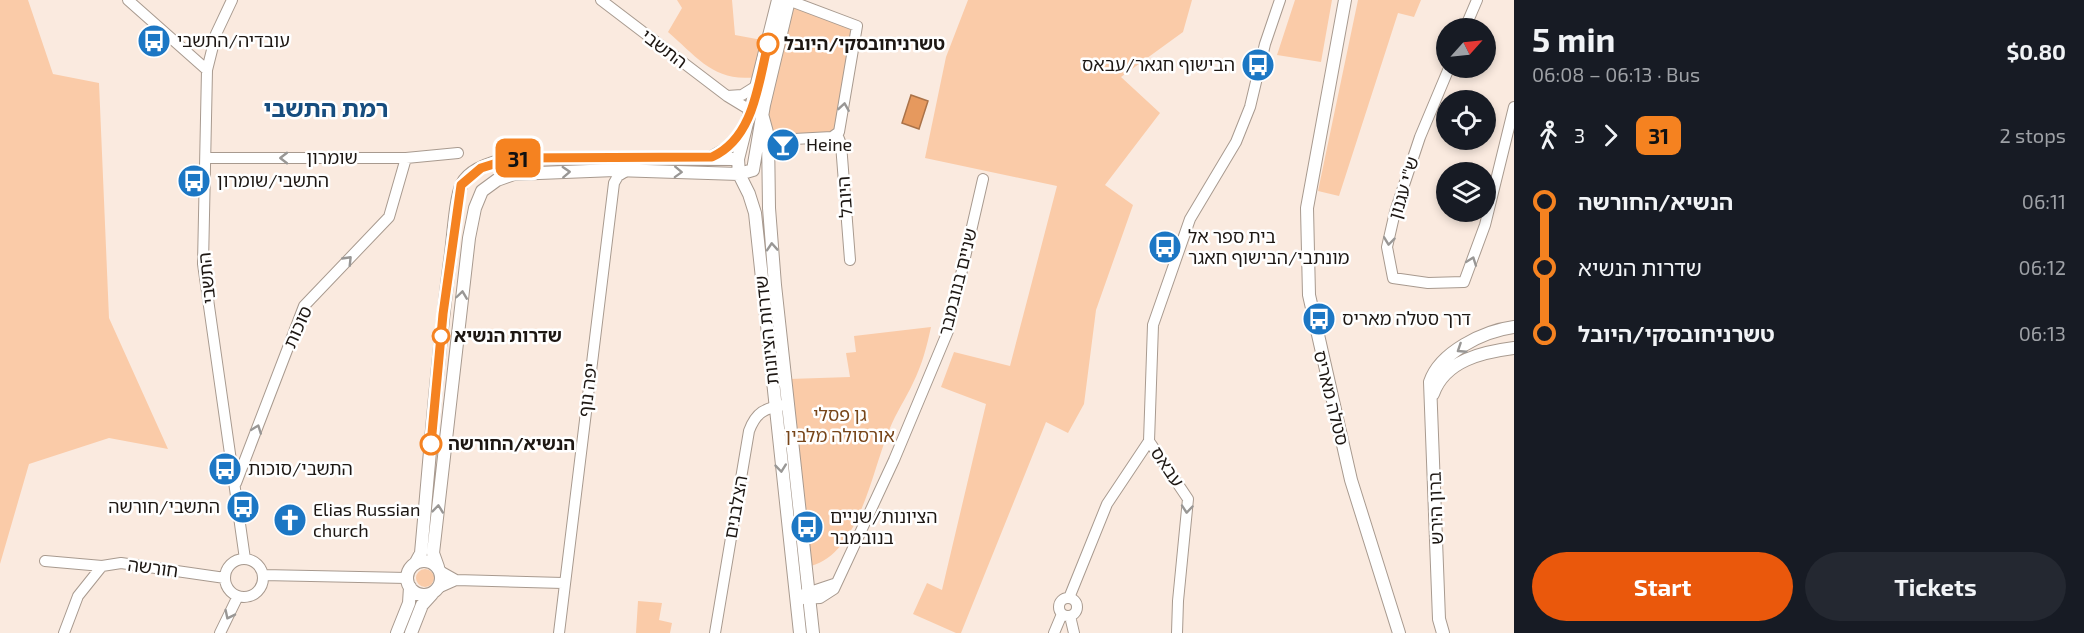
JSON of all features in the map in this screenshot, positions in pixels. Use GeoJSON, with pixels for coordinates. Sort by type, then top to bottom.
{"type":"FeatureCollection","features":[{"type":"Feature","properties":{"kind":"street"},"geometry":{"type":"LineString","coordinates":[[128,0],[207,70]]}},
{"type":"Feature","properties":{"kind":"street","name":"התשבי"},"geometry":{"type":"LineString","coordinates":[[232,0],[216,34],[207,70],[203,264],[245,559]]}},
{"type":"Feature","properties":{"kind":"street","name":"התשבי"},"geometry":{"type":"LineString","coordinates":[[602,0],[727,96],[756,112]]}},
{"type":"Feature","properties":{"kind":"street"},"geometry":{"type":"LineString","coordinates":[[769,208],[753,170],[758,84],[784,0]]}},
{"type":"Feature","properties":{"kind":"street"},"geometry":{"type":"LineString","coordinates":[[709,159],[731,146],[756,112],[784,0]]}},
{"type":"Feature","properties":{"kind":"street"},"geometry":{"type":"LineString","coordinates":[[769,145],[775,140],[832,137],[837,134],[857,27],[784,0]]}},
{"type":"Feature","properties":{"kind":"street"},"geometry":{"type":"LineString","coordinates":[[1149,441],[1153,325],[1190,219],[1236,142],[1246,116],[1265,44],[1280,0]]}},
{"type":"Feature","properties":{"kind":"street","name":"סטלה מאריס"},"geometry":{"type":"LineString","coordinates":[[1347,0],[1307,208],[1309,295],[1351,480],[1399,633]]}},
{"type":"Feature","properties":{"kind":"street"},"geometry":{"type":"LineString","coordinates":[[1469,18],[1477,0]]}},
{"type":"Feature","properties":{"kind":"street","name":"ש\"י עגנון"},"geometry":{"type":"LineString","coordinates":[[1445,78],[1420,137],[1395,212],[1387,247],[1393,279],[1428,283],[1464,282],[1485,225],[1514,107]]}},
{"type":"Feature","properties":{"kind":"street"},"geometry":{"type":"LineString","coordinates":[[727,96],[742,96],[758,84]]}},
{"type":"Feature","properties":{"kind":"street"},"geometry":{"type":"LineString","coordinates":[[756,112],[769,145],[769,208]]}},
{"type":"Feature","properties":{"kind":"street"},"geometry":{"type":"LineString","coordinates":[[739,174],[738,159],[744,130]]}},
{"type":"Feature","properties":{"kind":"street","name":"היובל"},"geometry":{"type":"LineString","coordinates":[[837,134],[842,144],[850,260]]}},
{"type":"Feature","properties":{"kind":"street","name":"שומרון"},"geometry":{"type":"LineString","coordinates":[[206,158],[406,158],[458,153]]}},
{"type":"Feature","properties":{"kind":"street","name":"סוכות"},"geometry":{"type":"LineString","coordinates":[[236,484],[304,306],[389,217],[406,158]]}},
{"type":"Feature","properties":{"kind":"street"},"geometry":{"type":"LineString","coordinates":[[397,633],[409,603],[409,570],[422,553],[443,314],[461,185],[481,168],[513,158],[738,159],[753,170]]}},
{"type":"Feature","properties":{"kind":"street"},"geometry":{"type":"LineString","coordinates":[[411,633],[422,605],[435,591],[441,580],[433,553],[459,314],[469,238],[478,199],[489,185],[505,176],[603,170],[739,174],[753,170]]}},
{"type":"Feature","properties":{"kind":"street"},"geometry":{"type":"LineString","coordinates":[[603,170],[610,175],[614,183]]}},
{"type":"Feature","properties":{"kind":"street"},"geometry":{"type":"LineString","coordinates":[[614,183],[618,176],[628,170]]}},
{"type":"Feature","properties":{"kind":"street","name":"שדרות הציונות"},"geometry":{"type":"LineString","coordinates":[[739,174],[755,213],[810,596],[813,633]]}},
{"type":"Feature","properties":{"kind":"street","name":"שניים בנובמבר"},"geometry":{"type":"LineString","coordinates":[[795,598],[810,596],[838,581],[894,460],[948,331],[983,179]]}},
{"type":"Feature","properties":{"kind":"street","name":"יפה נוף"},"geometry":{"type":"LineString","coordinates":[[559,633],[563,583],[614,183]]}},
{"type":"Feature","properties":{"kind":"street","name":"שדרות הציונות"},"geometry":{"type":"LineString","coordinates":[[769,208],[795,598],[800,633]]}},
{"type":"Feature","properties":{"kind":"street","name":"ברון הירש"},"geometry":{"type":"LineString","coordinates":[[1443,633],[1439,619],[1430,382],[1433,374],[1447,358],[1484,336],[1512,326]]}},
{"type":"Feature","properties":{"kind":"street"},"geometry":{"type":"LineString","coordinates":[[1432,398],[1438,383],[1455,366],[1474,356],[1514,348]]}},
{"type":"Feature","properties":{"kind":"street"},"geometry":{"type":"LineString","coordinates":[[1493,351],[1514,357]]}},
{"type":"Feature","properties":{"kind":"street","name":"הצלבנים"},"geometry":{"type":"LineString","coordinates":[[715,633],[749,431],[759,412],[781,406]]}},
{"type":"Feature","properties":{"kind":"street","name":"עבאס"},"geometry":{"type":"LineString","coordinates":[[1066,615],[1060,605],[1063,600],[1069,598],[1107,504],[1149,441],[1188,499],[1177,633]]}},
{"type":"Feature","properties":{"kind":"street"},"geometry":{"type":"LineString","coordinates":[[245,559],[255,562],[263,575],[261,588],[256,593],[244,597],[228,590],[225,578],[233,562],[245,559]]}},
{"type":"Feature","properties":{"kind":"street","name":"חורשה"},"geometry":{"type":"LineString","coordinates":[[45,561],[102,566],[121,563],[225,578]]}},
{"type":"Feature","properties":{"kind":"street"},"geometry":{"type":"LineString","coordinates":[[415,564],[427,561],[456,580]]}},
{"type":"Feature","properties":{"kind":"street"},"geometry":{"type":"LineString","coordinates":[[64,633],[78,596],[102,566]]}},
{"type":"Feature","properties":{"kind":"street"},"geometry":{"type":"LineString","coordinates":[[263,575],[408,583],[421,595],[435,591],[456,580],[563,583]]}},
{"type":"Feature","properties":{"kind":"street"},"geometry":{"type":"LineString","coordinates":[[220,633],[238,596]]}},
{"type":"Feature","properties":{"kind":"street"},"geometry":{"type":"LineString","coordinates":[[1054,633],[1066,615]]}},
{"type":"Feature","properties":{"kind":"street"},"geometry":{"type":"LineString","coordinates":[[1066,615],[1074,633]]}},
{"type":"Feature","properties":{"kind":"street","name":"ברון הירש"},"geometry":{"type":"LineString","coordinates":[[1435,633],[1439,619]]}},
{"type":"Feature","properties":{"kind":"green space"},"geometry":{"type":"Polygon","coordinates":[[[0,0],[28,0],[53,74],[99,83],[109,318],[168,449],[109,438],[29,464],[0,564],[0,0]]]}},
{"type":"Feature","properties":{"kind":"green space"},"geometry":{"type":"Polygon","coordinates":[[[677,0],[732,0],[735,35],[762,40],[756,77],[742,78],[718,72],[698,59],[668,32],[682,8],[677,0]]]}},
{"type":"Feature","properties":{"kind":"green space"},"geometry":{"type":"Polygon","coordinates":[[[968,0],[1192,0],[1183,32],[1121,77],[1160,113],[1105,185],[1133,205],[1096,310],[1084,404],[1068,433],[1046,422],[961,633],[956,633],[913,614],[927,583],[942,590],[986,404],[941,387],[954,352],[1010,366],[1057,186],[925,158],[946,57],[968,0]]]}},
{"type":"Feature","properties":{"kind":"green space"},"geometry":{"type":"Polygon","coordinates":[[[1295,0],[1332,0],[1321,62],[1277,55],[1295,0]]]}},
{"type":"Feature","properties":{"kind":"green space"},"geometry":{"type":"Polygon","coordinates":[[[1358,0],[1421,0],[1414,17],[1398,13],[1339,196],[1318,191],[1358,0]]]}},
{"type":"Feature","properties":{"kind":"green space"},"geometry":{"type":"Polygon","coordinates":[[[793,6],[851,29],[834,133],[772,136],[767,109],[793,6]]]}},
{"type":"Feature","properties":{"kind":"green space","name":"גן פסלי אורסולה מלבין"},"geometry":{"type":"Polygon","coordinates":[[[931,327],[919,369],[890,428],[853,527],[841,545],[828,558],[811,566],[789,379],[850,377],[846,353],[856,352],[854,336],[931,327]]]}},
{"type":"Feature","properties":{"kind":"green space"},"geometry":{"type":"Polygon","coordinates":[[[421,569],[429,569],[434,574],[432,585],[421,587],[416,582],[416,574],[421,569]]]}},
{"type":"Feature","properties":{"kind":"green space"},"geometry":{"type":"Polygon","coordinates":[[[638,601],[662,603],[659,620],[672,623],[670,633],[636,633],[638,601]]]}},
{"type":"Feature","properties":{"kind":"shaded area"},"geometry":{"type":"Polygon","coordinates":[[[911,95],[928,101],[919,129],[902,123],[911,95]]]}},
{"type":"Feature","properties":{"kind":"bus line","name":"31"},"geometry":{"type":"LineString","coordinates":[[431,444],[446,294],[461,185],[466,179],[491,163],[513,158],[709,159],[735,143],[744,130],[768,44]]}},
{"type":"Feature","properties":{"kind":"place","name":"עובדיה/התשבי"},"geometry":{"type":"Point","coordinates":[154,41]}},
{"type":"Feature","properties":{"kind":"place","name":"טשרניחובסקי/היובל"},"geometry":{"type":"Point","coordinates":[768,44]}},
{"type":"Feature","properties":{"kind":"place","name":"הבישוף חגאר/עבאס"},"geometry":{"type":"Point","coordinates":[1258,65]}},
{"type":"Feature","properties":{"kind":"place","name":"Heine"},"geometry":{"type":"Point","coordinates":[783,145]}},
{"type":"Feature","properties":{"kind":"place","name":"התשבי/שומרון"},"geometry":{"type":"Point","coordinates":[194,181]}},
{"type":"Feature","properties":{"kind":"place","name":"בית ספר אל מונתבי/הבישוף חאגר"},"geometry":{"type":"Point","coordinates":[1165,247]}},
{"type":"Feature","properties":{"kind":"place","name":"דרך סטלה מאריס"},"geometry":{"type":"Point","coordinates":[1319,319]}},
{"type":"Feature","properties":{"kind":"place","name":"שדרות הנשיא"},"geometry":{"type":"Point","coordinates":[441,336]}},
{"type":"Feature","properties":{"kind":"place","name":"הנשיא/החורשה"},"geometry":{"type":"Point","coordinates":[431,444]}},
{"type":"Feature","properties":{"kind":"place","name":"התשבי/סוכות"},"geometry":{"type":"Point","coordinates":[225,469]}},
{"type":"Feature","properties":{"kind":"place","name":"התשבי/חורשה"},"geometry":{"type":"Point","coordinates":[243,507]}},
{"type":"Feature","properties":{"kind":"place","name":"Elias Russian church"},"geometry":{"type":"Point","coordinates":[290,520]}},
{"type":"Feature","properties":{"kind":"place","name":"הציונות/שניים בנובמבר"},"geometry":{"type":"Point","coordinates":[807,527]}},
{"type":"Feature","properties":{"kind":"district","name":"רמת התשבי"},"geometry":{"type":"Point","coordinates":[326,109]}}]}
